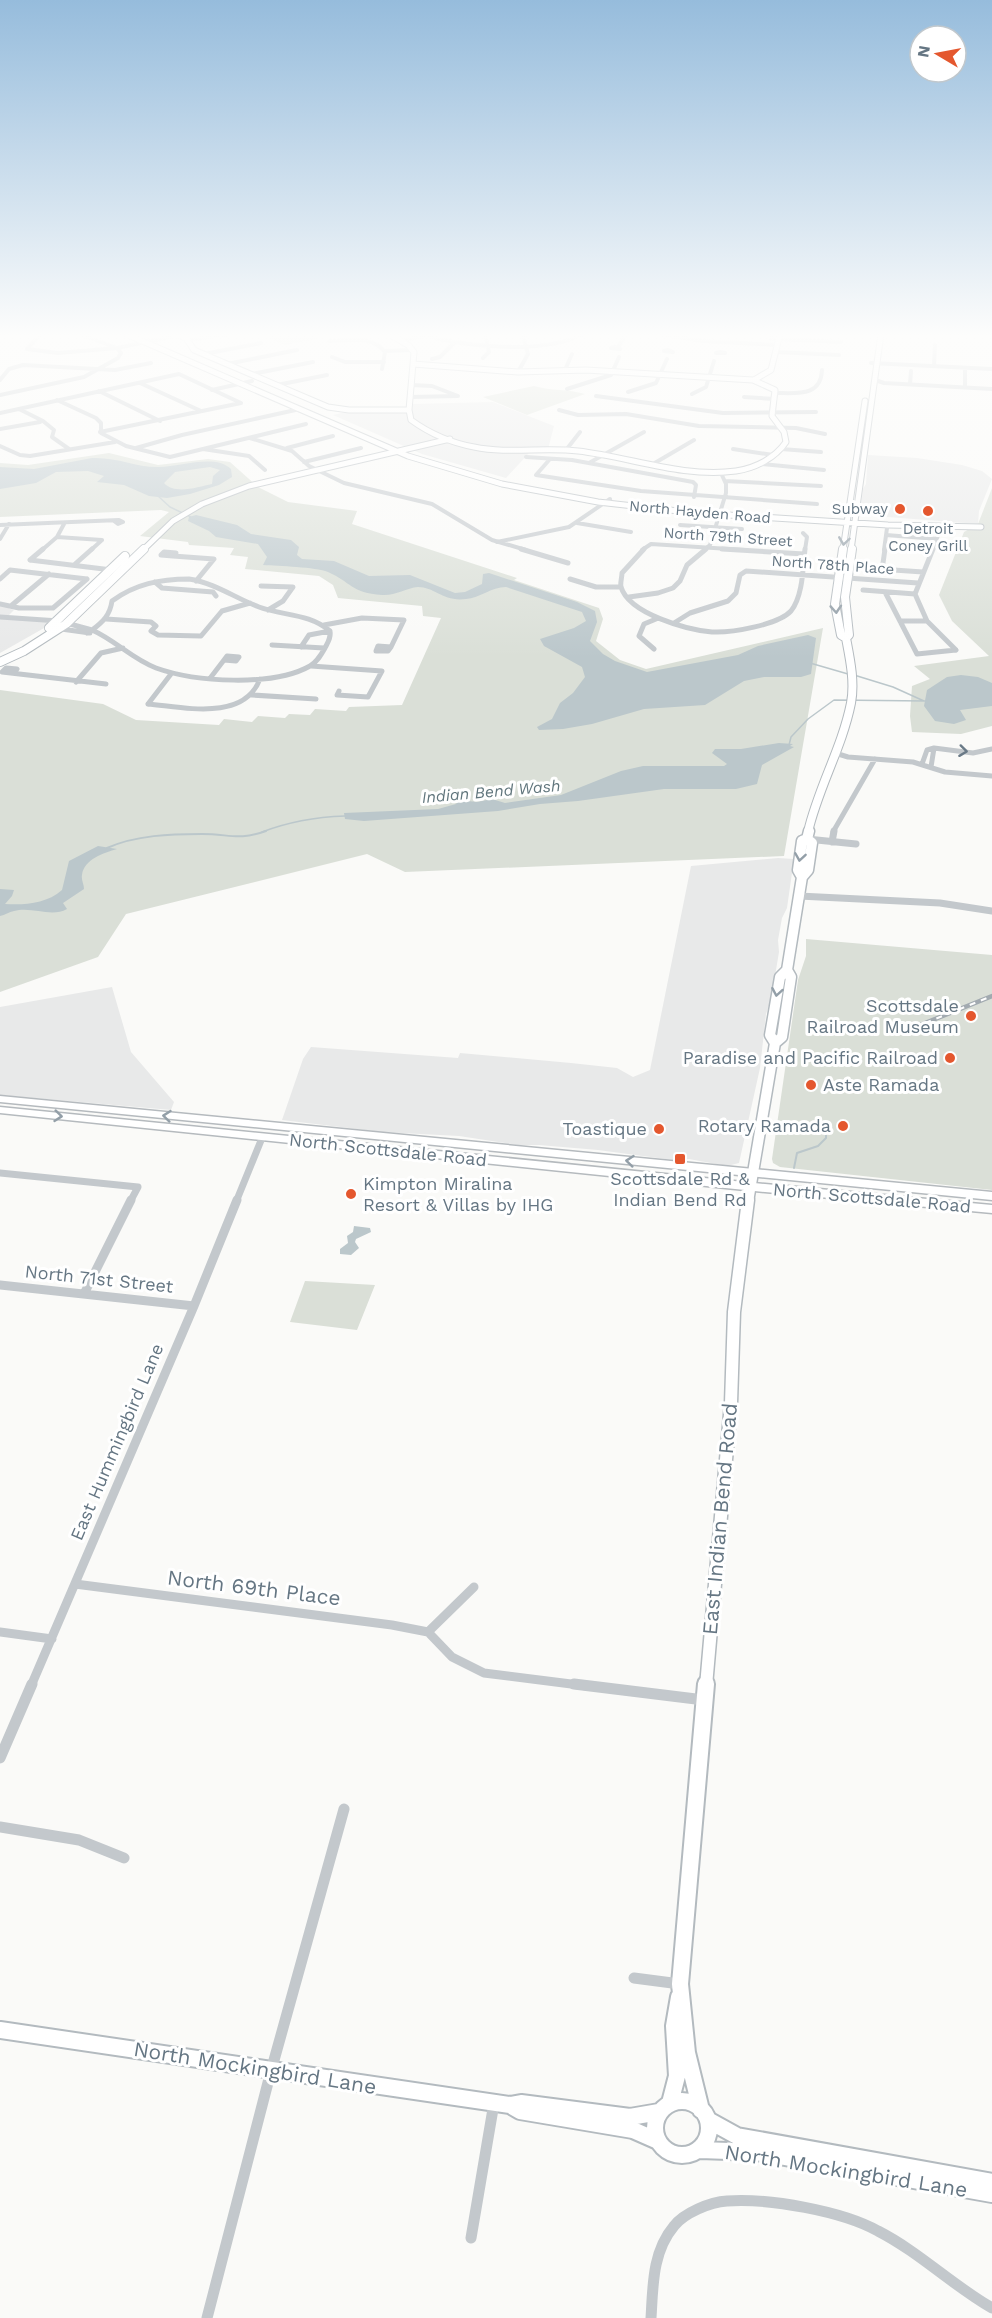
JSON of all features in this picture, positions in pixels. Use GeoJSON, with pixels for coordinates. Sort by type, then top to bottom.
{"type":"FeatureCollection","features":[{"type":"Feature","properties":{"kind":"main road","name":"North Hayden Road"},"geometry":{"type":"LineString","coordinates":[[382,442],[448,470],[494,483],[608,501],[721,513],[992,528]]}},
{"type":"Feature","properties":{"kind":"main road","name":"North Hayden Road"},"geometry":{"type":"LineString","coordinates":[[384,442],[399,449],[495,478],[608,501]]}},
{"type":"Feature","properties":{"kind":"main road"},"geometry":{"type":"LineString","coordinates":[[0,662],[24,651],[58,626],[117,569],[173,521],[202,504],[249,486],[314,468],[429,442]]}},
{"type":"Feature","properties":{"kind":"main road"},"geometry":{"type":"LineString","coordinates":[[459,442],[496,450],[566,450],[692,471],[721,473],[745,470],[761,464],[781,449],[784,442]]}},
{"type":"Feature","properties":{"kind":"main road","name":"East Indian Bend Road"},"geometry":{"type":"LineString","coordinates":[[846,638],[841,635],[836,614],[838,577],[860,442]]}},
{"type":"Feature","properties":{"kind":"main road","name":"East Indian Bend Road"},"geometry":{"type":"LineString","coordinates":[[665,2108],[677,2076],[675,2006],[679,1991],[731,1403],[732,1330],[748,1187],[775,1043],[782,1037],[791,977],[787,969],[802,877],[808,870],[812,843],[807,839],[814,807],[842,733],[851,698],[852,670],[846,638],[849,635],[845,597],[867,442]]}},
{"type":"Feature","properties":{"kind":"main road"},"geometry":{"type":"LineString","coordinates":[[0,656],[49,628],[66,624],[117,569]]}},
{"type":"Feature","properties":{"kind":"main road","name":"North Scottsdale Road"},"geometry":{"type":"LineString","coordinates":[[0,1099],[992,1196]]}},
{"type":"Feature","properties":{"kind":"main road","name":"North Scottsdale Road"},"geometry":{"type":"LineString","coordinates":[[0,1110],[748,1187],[988,1208]]}},
{"type":"Feature","properties":{"kind":"main road"},"geometry":{"type":"LineString","coordinates":[[178,1129],[190,1125],[256,1131],[267,1126],[276,1132],[285,1134],[335,1139],[343,1146]]}},
{"type":"Feature","properties":{"kind":"main road","name":"East Indian Bend Road"},"geometry":{"type":"LineString","coordinates":[[679,1991],[683,2007],[687,2053],[704,2115]]}},
{"type":"Feature","properties":{"kind":"main road","name":"North Mockingbird Lane"},"geometry":{"type":"LineString","coordinates":[[0,2030],[502,2104],[521,2103],[630,2117],[685,2102],[737,2136],[992,2182]]}},
{"type":"Feature","properties":{"kind":"main road","name":"North Mockingbird Lane"},"geometry":{"type":"LineString","coordinates":[[502,2104],[520,2111],[633,2130],[658,2141],[669,2151],[685,2156],[700,2150],[756,2152],[992,2194]]}},
{"type":"Feature","properties":{"kind":"main road"},"geometry":{"type":"LineString","coordinates":[[658,2141],[654,2126],[665,2108]]}},
{"type":"Feature","properties":{"kind":"main road","name":"North Mockingbird Lane"},"geometry":{"type":"LineString","coordinates":[[700,2150],[708,2140],[704,2115]]}},
{"type":"Feature","properties":{"kind":"street"},"geometry":{"type":"LineString","coordinates":[[55,442],[70,450]]}},
{"type":"Feature","properties":{"kind":"street"},"geometry":{"type":"LineString","coordinates":[[0,446],[23,456],[114,442]]}},
{"type":"Feature","properties":{"kind":"street"},"geometry":{"type":"LineString","coordinates":[[115,442],[170,457],[229,442]]}},
{"type":"Feature","properties":{"kind":"street"},"geometry":{"type":"LineString","coordinates":[[135,449],[158,442]]}},
{"type":"Feature","properties":{"kind":"street"},"geometry":{"type":"LineString","coordinates":[[265,442],[287,448],[314,468],[346,483],[432,504],[471,529],[499,542],[568,563]]}},
{"type":"Feature","properties":{"kind":"street"},"geometry":{"type":"LineString","coordinates":[[287,448],[309,442]]}},
{"type":"Feature","properties":{"kind":"street"},"geometry":{"type":"LineString","coordinates":[[566,450],[572,442]]}},
{"type":"Feature","properties":{"kind":"street"},"geometry":{"type":"LineString","coordinates":[[589,463],[626,442]]}},
{"type":"Feature","properties":{"kind":"street"},"geometry":{"type":"LineString","coordinates":[[653,464],[690,442]]}},
{"type":"Feature","properties":{"kind":"street"},"geometry":{"type":"LineString","coordinates":[[200,448],[249,456],[265,470]]}},
{"type":"Feature","properties":{"kind":"street"},"geometry":{"type":"LineString","coordinates":[[304,462],[361,448]]}},
{"type":"Feature","properties":{"kind":"street"},"geometry":{"type":"LineString","coordinates":[[734,449],[773,455]]}},
{"type":"Feature","properties":{"kind":"street"},"geometry":{"type":"LineString","coordinates":[[781,449],[821,452]]}},
{"type":"Feature","properties":{"kind":"street"},"geometry":{"type":"LineString","coordinates":[[526,457],[589,463],[693,482],[696,485],[694,497]]}},
{"type":"Feature","properties":{"kind":"street"},"geometry":{"type":"LineString","coordinates":[[550,459],[537,475],[620,490],[818,504]]}},
{"type":"Feature","properties":{"kind":"street"},"geometry":{"type":"LineString","coordinates":[[761,464],[824,470]]}},
{"type":"Feature","properties":{"kind":"street"},"geometry":{"type":"LineString","coordinates":[[628,597],[658,593],[673,588],[680,582],[687,565],[707,548],[717,528],[725,498],[725,481],[721,473]]}},
{"type":"Feature","properties":{"kind":"street"},"geometry":{"type":"LineString","coordinates":[[725,481],[821,486]]}},
{"type":"Feature","properties":{"kind":"street"},"geometry":{"type":"LineString","coordinates":[[499,542],[558,532],[579,524],[608,501]]}},
{"type":"Feature","properties":{"kind":"street"},"geometry":{"type":"LineString","coordinates":[[0,525],[114,522]]}},
{"type":"Feature","properties":{"kind":"street"},"geometry":{"type":"LineString","coordinates":[[0,538],[9,524]]}},
{"type":"Feature","properties":{"kind":"street"},"geometry":{"type":"LineString","coordinates":[[64,524],[57,537],[30,560],[117,569]]}},
{"type":"Feature","properties":{"kind":"street"},"geometry":{"type":"LineString","coordinates":[[579,524],[631,532]]}},
{"type":"Feature","properties":{"kind":"street"},"geometry":{"type":"LineString","coordinates":[[680,525],[742,529]]}},
{"type":"Feature","properties":{"kind":"street"},"geometry":{"type":"LineString","coordinates":[[882,570],[887,528]]}},
{"type":"Feature","properties":{"kind":"street"},"geometry":{"type":"LineString","coordinates":[[885,592],[916,654],[956,650],[927,621],[915,594],[940,531]]}},
{"type":"Feature","properties":{"kind":"street"},"geometry":{"type":"LineString","coordinates":[[618,564],[625,565],[619,581],[620,587],[645,613],[656,619],[713,634],[785,616],[794,606],[807,537],[803,533]]}},
{"type":"Feature","properties":{"kind":"street"},"geometry":{"type":"LineString","coordinates":[[886,535],[938,539]]}},
{"type":"Feature","properties":{"kind":"street"},"geometry":{"type":"LineString","coordinates":[[57,537],[102,540],[74,565]]}},
{"type":"Feature","properties":{"kind":"street","name":"North 79th Street"},"geometry":{"type":"LineString","coordinates":[[625,565],[651,544],[804,554]]}},
{"type":"Feature","properties":{"kind":"street"},"geometry":{"type":"LineString","coordinates":[[173,556],[214,559],[196,581]]}},
{"type":"Feature","properties":{"kind":"street"},"geometry":{"type":"LineString","coordinates":[[864,568],[923,572]]}},
{"type":"Feature","properties":{"kind":"street"},"geometry":{"type":"LineString","coordinates":[[0,579],[10,570],[87,579],[53,608],[19,608],[0,604]]}},
{"type":"Feature","properties":{"kind":"street","name":"North 78th Place"},"geometry":{"type":"LineString","coordinates":[[674,623],[690,613],[728,601],[736,593],[740,575],[746,571],[918,583]]}},
{"type":"Feature","properties":{"kind":"street"},"geometry":{"type":"LineString","coordinates":[[12,605],[49,573]]}},
{"type":"Feature","properties":{"kind":"street"},"geometry":{"type":"LineString","coordinates":[[570,579],[596,587],[620,587]]}},
{"type":"Feature","properties":{"kind":"street"},"geometry":{"type":"LineString","coordinates":[[0,617],[87,633],[95,631],[106,619],[111,612],[112,601],[123,591],[155,582],[196,581],[214,585],[268,610],[309,618],[324,625],[330,631],[331,637],[311,666]]}},
{"type":"Feature","properties":{"kind":"street"},"geometry":{"type":"LineString","coordinates":[[155,582],[162,588],[213,592],[216,596]]}},
{"type":"Feature","properties":{"kind":"street"},"geometry":{"type":"LineString","coordinates":[[261,585],[293,587],[284,601],[268,610]]}},
{"type":"Feature","properties":{"kind":"street"},"geometry":{"type":"LineString","coordinates":[[863,590],[915,594]]}},
{"type":"Feature","properties":{"kind":"street"},"geometry":{"type":"LineString","coordinates":[[106,619],[151,622],[156,626],[151,631],[158,634],[195,637],[204,634],[222,611],[250,603]]}},
{"type":"Feature","properties":{"kind":"street"},"geometry":{"type":"LineString","coordinates":[[11,618],[19,608]]}},
{"type":"Feature","properties":{"kind":"street"},"geometry":{"type":"LineString","coordinates":[[654,649],[639,636],[644,624],[656,619]]}},
{"type":"Feature","properties":{"kind":"street"},"geometry":{"type":"LineString","coordinates":[[324,625],[350,620],[403,622],[390,647]]}},
{"type":"Feature","properties":{"kind":"street"},"geometry":{"type":"LineString","coordinates":[[900,621],[927,621]]}},
{"type":"Feature","properties":{"kind":"street"},"geometry":{"type":"LineString","coordinates":[[66,624],[95,631],[151,667],[171,674],[260,680],[286,676],[311,666],[382,671],[368,697],[337,695],[344,691],[370,693]]}},
{"type":"Feature","properties":{"kind":"street"},"geometry":{"type":"LineString","coordinates":[[301,647],[309,635],[330,631]]}},
{"type":"Feature","properties":{"kind":"street"},"geometry":{"type":"LineString","coordinates":[[272,645],[324,648]]}},
{"type":"Feature","properties":{"kind":"street"},"geometry":{"type":"LineString","coordinates":[[76,682],[101,653],[123,648]]}},
{"type":"Feature","properties":{"kind":"street"},"geometry":{"type":"LineString","coordinates":[[211,677],[223,660]]}},
{"type":"Feature","properties":{"kind":"street"},"geometry":{"type":"LineString","coordinates":[[14,673],[106,684]]}},
{"type":"Feature","properties":{"kind":"street"},"geometry":{"type":"LineString","coordinates":[[171,674],[147,704],[203,708],[239,703],[252,695],[260,680]]}},
{"type":"Feature","properties":{"kind":"street"},"geometry":{"type":"LineString","coordinates":[[252,695],[316,699]]}},
{"type":"Feature","properties":{"kind":"street"},"geometry":{"type":"LineString","coordinates":[[931,767],[933,748]]}},
{"type":"Feature","properties":{"kind":"street"},"geometry":{"type":"LineString","coordinates":[[922,764],[927,750],[933,748],[973,753],[992,748]]}},
{"type":"Feature","properties":{"kind":"street"},"geometry":{"type":"LineString","coordinates":[[835,753],[848,757],[922,764],[945,772],[992,776]]}},
{"type":"Feature","properties":{"kind":"street"},"geometry":{"type":"LineString","coordinates":[[924,757],[933,758]]}},
{"type":"Feature","properties":{"kind":"street"},"geometry":{"type":"LineString","coordinates":[[830,764],[848,760],[875,760]]}},
{"type":"Feature","properties":{"kind":"street"},"geometry":{"type":"LineString","coordinates":[[832,842],[834,829],[875,760]]}},
{"type":"Feature","properties":{"kind":"street"},"geometry":{"type":"LineString","coordinates":[[807,839],[856,844]]}},
{"type":"Feature","properties":{"kind":"street"},"geometry":{"type":"LineString","coordinates":[[799,896],[940,903],[992,910]]}},
{"type":"Feature","properties":{"kind":"street","name":"East Hummingbird Lane"},"geometry":{"type":"LineString","coordinates":[[0,1758],[194,1306],[262,1138]]}},
{"type":"Feature","properties":{"kind":"street"},"geometry":{"type":"LineString","coordinates":[[0,1173],[138,1187],[84,1294]]}},
{"type":"Feature","properties":{"kind":"street","name":"North 71st Street"},"geometry":{"type":"LineString","coordinates":[[0,1285],[194,1306]]}},
{"type":"Feature","properties":{"kind":"street","name":"North 69th Place"},"geometry":{"type":"LineString","coordinates":[[75,1584],[392,1624],[428,1632]]}},
{"type":"Feature","properties":{"kind":"street"},"geometry":{"type":"LineString","coordinates":[[474,1587],[428,1632],[443,1651],[468,1668],[484,1673],[704,1700]]}},
{"type":"Feature","properties":{"kind":"street"},"geometry":{"type":"LineString","coordinates":[[0,1632],[52,1639]]}},
{"type":"Feature","properties":{"kind":"street"},"geometry":{"type":"LineString","coordinates":[[207,2318],[271,2071],[344,1809]]}},
{"type":"Feature","properties":{"kind":"street"},"geometry":{"type":"LineString","coordinates":[[0,1827],[39,1831],[79,1840],[124,1858]]}},
{"type":"Feature","properties":{"kind":"street"},"geometry":{"type":"LineString","coordinates":[[634,1978],[679,1991]]}},
{"type":"Feature","properties":{"kind":"street"},"geometry":{"type":"LineString","coordinates":[[471,2238],[502,2104]]}},
{"type":"Feature","properties":{"kind":"street"},"geometry":{"type":"LineString","coordinates":[[651,2318],[656,2257],[674,2225],[694,2213],[723,2201],[759,2202],[862,2222],[900,2244],[972,2298],[992,2308]]}},
{"type":"Feature","properties":{"kind":"shaded area"},"geometry":{"type":"Polygon","coordinates":[[[395,442],[550,442],[548,449],[531,451],[506,478],[422,454],[395,442]]]}},
{"type":"Feature","properties":{"kind":"shaded area"},"geometry":{"type":"Polygon","coordinates":[[[109,453],[158,465],[208,459],[230,462],[258,487],[288,502],[357,511],[352,524],[517,578],[514,580],[599,608],[603,619],[596,641],[620,660],[646,669],[823,628],[784,856],[405,872],[367,854],[126,914],[98,957],[0,992],[0,690],[103,704],[136,720],[219,725],[224,719],[252,722],[258,716],[285,718],[289,714],[310,715],[315,709],[346,711],[349,707],[402,705],[441,618],[423,616],[422,606],[338,598],[333,585],[319,576],[245,569],[248,557],[230,555],[234,548],[189,545],[188,542],[140,536],[169,512],[161,510],[0,517],[0,463],[28,465],[109,453]]]}},
{"type":"Feature","properties":{"kind":"shaded area"},"geometry":{"type":"Polygon","coordinates":[[[868,455],[917,458],[962,465],[982,471],[992,479],[979,511],[978,524],[860,514],[863,489],[866,484],[868,455]]]}},
{"type":"Feature","properties":{"kind":"shaded area"},"geometry":{"type":"Polygon","coordinates":[[[92,458],[157,467],[215,462],[231,469],[232,477],[219,485],[167,498],[149,496],[124,485],[97,482],[104,476],[88,471],[56,472],[36,483],[0,489],[0,467],[34,469],[92,458]],[[210,467],[175,472],[164,483],[174,489],[200,487],[212,484],[213,476],[220,470],[210,467]]]}},
{"type":"Feature","properties":{"kind":"shaded area"},"geometry":{"type":"Polygon","coordinates":[[[992,488],[992,726],[961,734],[912,732],[910,716],[912,686],[930,679],[914,666],[989,656],[952,621],[939,595],[964,532],[978,524],[992,488]]]}},
{"type":"Feature","properties":{"kind":"shaded area"},"geometry":{"type":"Polygon","coordinates":[[[196,515],[237,525],[251,534],[291,540],[299,547],[297,555],[302,559],[334,561],[369,576],[410,575],[455,593],[465,592],[482,584],[483,574],[489,573],[577,602],[595,611],[597,622],[590,641],[603,654],[615,661],[647,672],[738,655],[758,646],[808,635],[816,638],[811,674],[801,677],[764,677],[744,681],[705,705],[644,709],[592,724],[539,730],[537,727],[552,719],[560,703],[573,693],[585,677],[582,667],[544,646],[540,639],[574,628],[586,621],[582,612],[506,587],[471,598],[458,599],[445,597],[429,589],[418,587],[387,595],[364,592],[322,570],[263,565],[267,557],[258,544],[216,537],[188,521],[189,517],[196,515]]]}},
{"type":"Feature","properties":{"kind":"shaded area"},"geometry":{"type":"Polygon","coordinates":[[[0,605],[14,610],[7,617],[53,623],[0,653],[0,605]]]}},
{"type":"Feature","properties":{"kind":"shaded area"},"geometry":{"type":"Polygon","coordinates":[[[961,675],[978,677],[992,683],[992,706],[960,710],[966,720],[954,724],[935,721],[924,706],[927,690],[947,677],[961,675]]]}},
{"type":"Feature","properties":{"kind":"shaded area"},"geometry":{"type":"Polygon","coordinates":[[[779,743],[793,744],[790,746],[794,747],[762,765],[757,784],[736,789],[664,789],[498,811],[364,821],[345,819],[344,813],[438,809],[456,804],[459,800],[477,802],[492,799],[505,803],[561,795],[621,771],[643,766],[724,766],[727,764],[712,753],[715,749],[741,749],[779,743]]]}},
{"type":"Feature","properties":{"kind":"shaded area"},"geometry":{"type":"Polygon","coordinates":[[[98,846],[117,849],[106,852],[86,865],[82,877],[84,889],[63,903],[67,909],[54,912],[21,910],[0,916],[0,889],[14,890],[5,904],[28,904],[56,895],[62,890],[69,861],[98,846]]]}},
{"type":"Feature","properties":{"kind":"shaded area"},"geometry":{"type":"Polygon","coordinates":[[[778,858],[794,859],[787,908],[782,918],[778,940],[779,952],[771,1000],[766,1014],[760,1068],[739,1163],[727,1166],[689,1159],[673,1160],[598,1150],[518,1145],[459,1136],[382,1132],[282,1120],[303,1059],[311,1047],[458,1058],[460,1053],[571,1063],[617,1068],[633,1077],[650,1070],[691,866],[778,858]]]}},
{"type":"Feature","properties":{"kind":"shaded area"},"geometry":{"type":"Polygon","coordinates":[[[806,939],[992,955],[992,1190],[780,1167],[773,1163],[798,980],[806,956],[806,939]]]}},
{"type":"Feature","properties":{"kind":"shaded area"},"geometry":{"type":"Polygon","coordinates":[[[112,987],[131,1052],[174,1102],[171,1110],[0,1095],[0,1007],[112,987]]]}},
{"type":"Feature","properties":{"kind":"shaded area"},"geometry":{"type":"Polygon","coordinates":[[[354,1226],[370,1228],[371,1232],[356,1239],[355,1242],[359,1248],[351,1255],[340,1254],[340,1249],[348,1243],[347,1236],[353,1232],[354,1226]]]}},
{"type":"Feature","properties":{"kind":"shaded area"},"geometry":{"type":"Polygon","coordinates":[[[305,1281],[375,1285],[357,1330],[290,1322],[305,1281]]]}},
{"type":"Feature","properties":{"kind":"waterway"},"geometry":{"type":"LineString","coordinates":[[158,496],[170,507],[191,517]]}},
{"type":"Feature","properties":{"kind":"waterway"},"geometry":{"type":"LineString","coordinates":[[810,663],[848,674]]}},
{"type":"Feature","properties":{"kind":"waterway"},"geometry":{"type":"LineString","coordinates":[[854,675],[893,687],[924,701]]}},
{"type":"Feature","properties":{"kind":"waterway","name":"Indian Bend Wash"},"geometry":{"type":"LineString","coordinates":[[789,745],[791,737],[808,719],[834,700],[924,701]]}},
{"type":"Feature","properties":{"kind":"waterway","name":"Indian Bend Wash"},"geometry":{"type":"LineString","coordinates":[[262,832],[282,825],[345,816]]}},
{"type":"Feature","properties":{"kind":"waterway","name":"Indian Bend Wash"},"geometry":{"type":"LineString","coordinates":[[107,848],[130,840],[154,836],[178,834],[241,836],[266,831]]}},
{"type":"Feature","properties":{"kind":"waterway"},"geometry":{"type":"LineString","coordinates":[[794,1124],[814,1126],[826,1134],[826,1138],[818,1146],[797,1153],[794,1168]]}},
{"type":"Feature","properties":{"kind":"railway"},"geometry":{"type":"LineString","coordinates":[[903,1032],[992,996]]}},
{"type":"Feature","properties":{"kind":"place","name":"Subway"},"geometry":{"type":"Point","coordinates":[900,509]}},
{"type":"Feature","properties":{"kind":"place","name":"Detroit Coney Grill"},"geometry":{"type":"Point","coordinates":[928,511]}},
{"type":"Feature","properties":{"kind":"place","name":"Scottsdale Railroad Museum"},"geometry":{"type":"Point","coordinates":[971,1016]}},
{"type":"Feature","properties":{"kind":"place","name":"Paradise and Pacific Railroad"},"geometry":{"type":"Point","coordinates":[950,1058]}},
{"type":"Feature","properties":{"kind":"place","name":"Aste Ramada"},"geometry":{"type":"Point","coordinates":[811,1085]}},
{"type":"Feature","properties":{"kind":"place","name":"Rotary Ramada"},"geometry":{"type":"Point","coordinates":[843,1126]}},
{"type":"Feature","properties":{"kind":"place","name":"Toastique"},"geometry":{"type":"Point","coordinates":[659,1129]}},
{"type":"Feature","properties":{"kind":"place","name":"Scottsdale Rd & Indian Bend Rd"},"geometry":{"type":"Point","coordinates":[680,1159]}},
{"type":"Feature","properties":{"kind":"place","name":"Kimpton Miralina Resort & Villas by IHG"},"geometry":{"type":"Point","coordinates":[351,1194]}}]}
